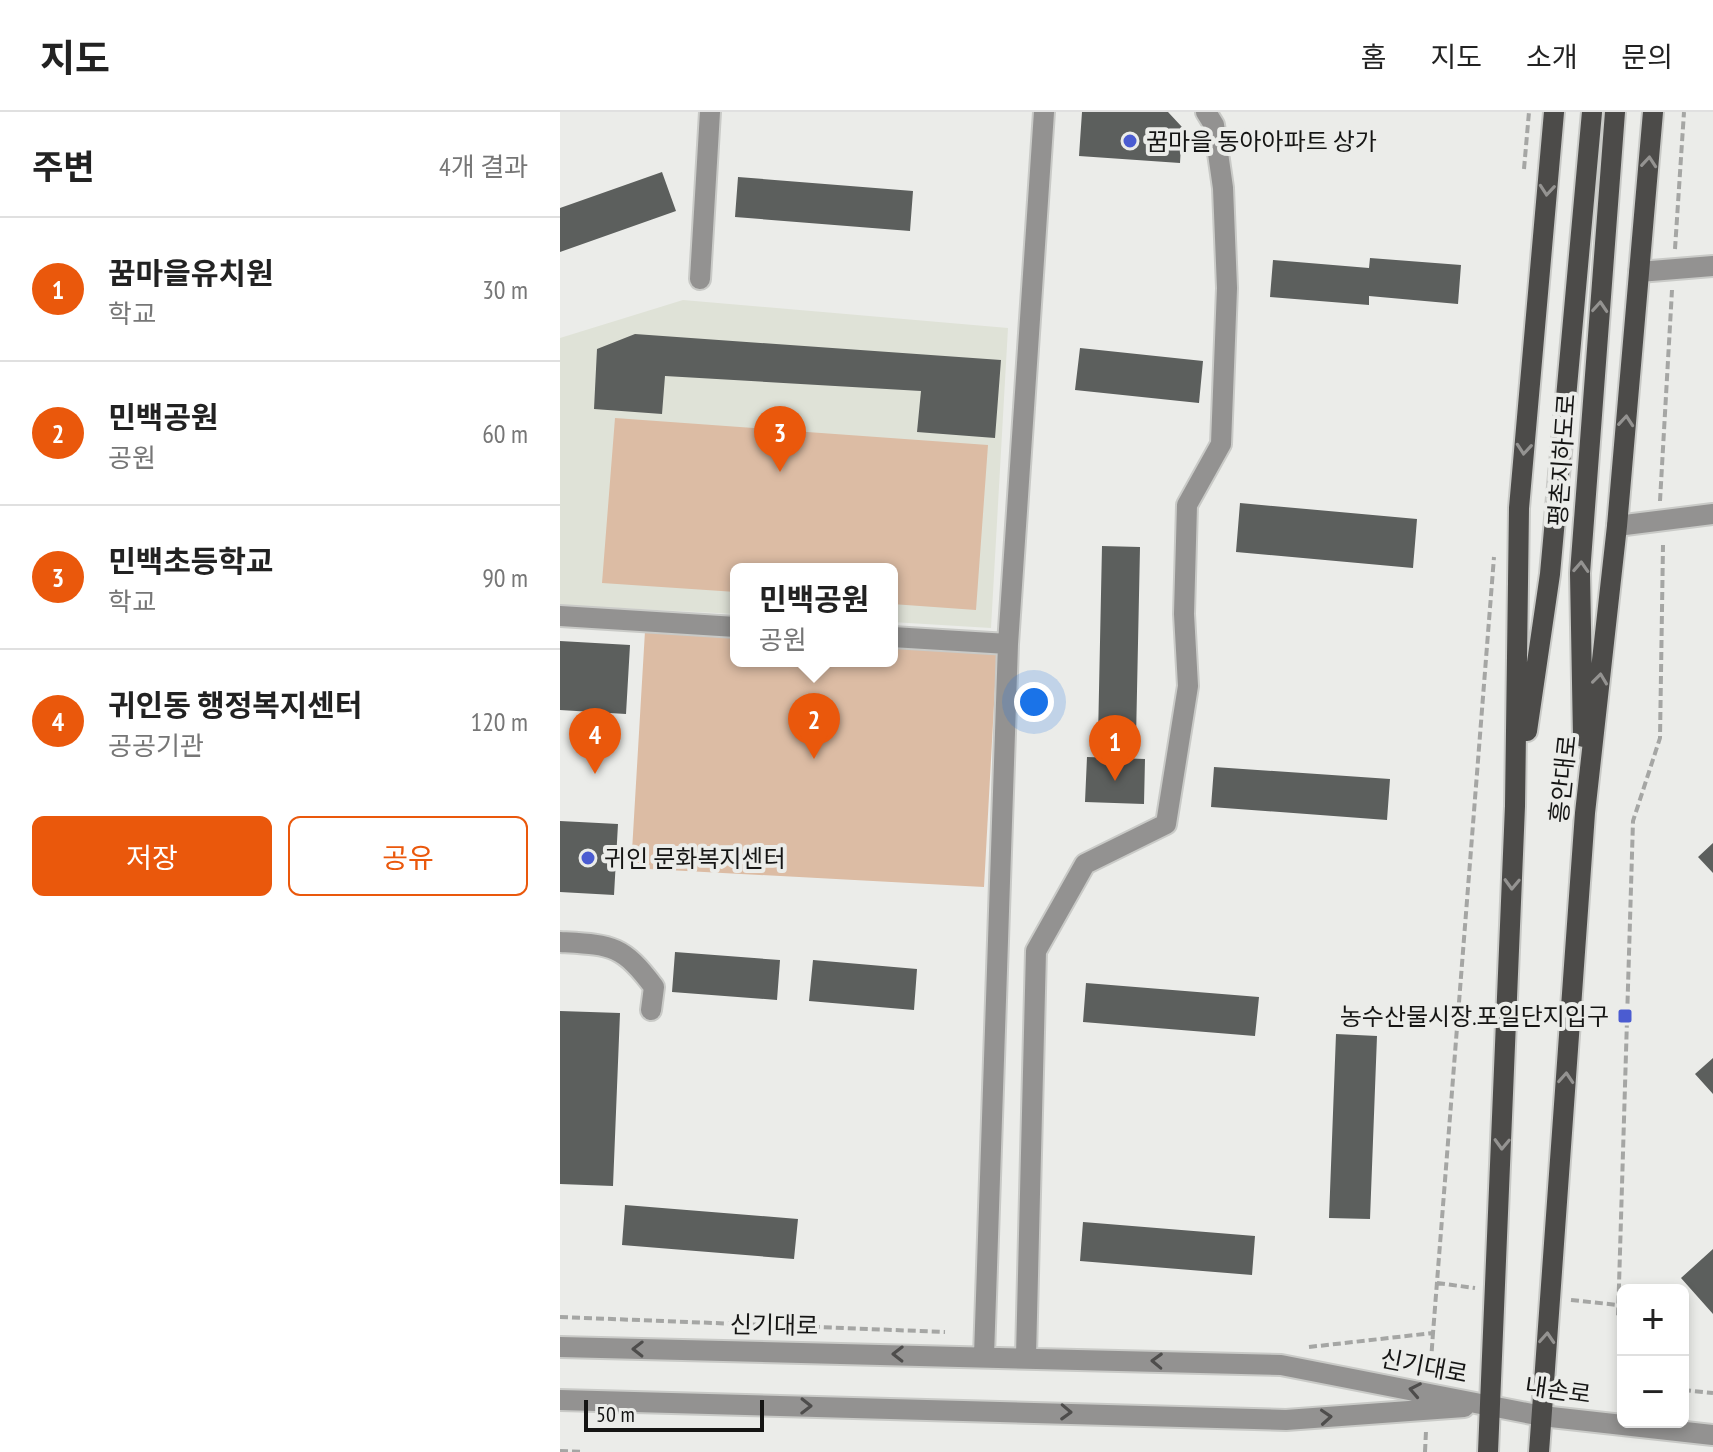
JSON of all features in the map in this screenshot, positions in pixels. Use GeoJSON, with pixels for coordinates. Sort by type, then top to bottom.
{"type":"FeatureCollection","features":[{"type":"Feature","properties":{"kind":"main road","name":"흥안대로"},"geometry":{"type":"LineString","coordinates":[[1488,1452],[1515,806],[1519,508],[1554,112]]}},
{"type":"Feature","properties":{"kind":"main road","name":"평촌지하도로"},"geometry":{"type":"LineString","coordinates":[[1515,806],[1550,574],[1592,112]]}},
{"type":"Feature","properties":{"kind":"main road","name":"평촌지하도로"},"geometry":{"type":"LineString","coordinates":[[1585,813],[1580,573],[1615,112]]}},
{"type":"Feature","properties":{"kind":"main road","name":"흥안대로"},"geometry":{"type":"LineString","coordinates":[[1539,1452],[1585,813],[1617,526],[1653,112]]}},
{"type":"Feature","properties":{"kind":"street"},"geometry":{"type":"LineString","coordinates":[[700,279],[710,112]]}},
{"type":"Feature","properties":{"kind":"street"},"geometry":{"type":"LineString","coordinates":[[984,1356],[1008,644],[1044,112]]}},
{"type":"Feature","properties":{"kind":"street"},"geometry":{"type":"LineString","coordinates":[[1026,1356],[1036,951],[1085,864],[1166,824],[1188,686],[1184,614],[1187,505],[1221,444],[1227,288],[1223,188],[1214,125],[1206,112]]}},
{"type":"Feature","properties":{"kind":"street"},"geometry":{"type":"LineString","coordinates":[[1639,272],[1713,266]]}},
{"type":"Feature","properties":{"kind":"street"},"geometry":{"type":"LineString","coordinates":[[1617,526],[1713,514]]}},
{"type":"Feature","properties":{"kind":"street"},"geometry":{"type":"LineString","coordinates":[[560,616],[730,627]]}},
{"type":"Feature","properties":{"kind":"street"},"geometry":{"type":"LineString","coordinates":[[898,637],[1008,644]]}},
{"type":"Feature","properties":{"kind":"street"},"geometry":{"type":"LineString","coordinates":[[560,942],[607,945],[634,960],[654,987],[651,1010]]}},
{"type":"Feature","properties":{"kind":"street","name":"신기대로"},"geometry":{"type":"LineString","coordinates":[[560,1347],[1026,1356],[1281,1365],[1492,1405]]}},
{"type":"Feature","properties":{"kind":"street","name":"신기대로"},"geometry":{"type":"LineString","coordinates":[[560,1400],[1286,1420],[1492,1405]]}},
{"type":"Feature","properties":{"kind":"street","name":"내손로"},"geometry":{"type":"LineString","coordinates":[[1492,1405],[1542,1416],[1713,1435]]}},
{"type":"Feature","properties":{"kind":"path"},"geometry":{"type":"LineString","coordinates":[[1524,172],[1529,112]]}},
{"type":"Feature","properties":{"kind":"path"},"geometry":{"type":"LineString","coordinates":[[1660,501],[1684,112]]}},
{"type":"Feature","properties":{"kind":"path"},"geometry":{"type":"LineString","coordinates":[[1619,1284],[1633,821],[1660,738],[1663,545]]}},
{"type":"Feature","properties":{"kind":"path"},"geometry":{"type":"LineString","coordinates":[[1297,1348],[1433,1333],[1494,553]]}},
{"type":"Feature","properties":{"kind":"path"},"geometry":{"type":"LineString","coordinates":[[560,1317],[986,1334]]}},
{"type":"Feature","properties":{"kind":"path"},"geometry":{"type":"LineString","coordinates":[[1689,1391],[1713,1393]]}},
{"type":"Feature","properties":{"kind":"path"},"geometry":{"type":"LineString","coordinates":[[560,1451],[583,1452]]}},
{"type":"Feature","properties":{"kind":"shaded area"},"geometry":{"type":"Polygon","coordinates":[[[683,300],[1008,328],[991,628],[898,622],[898,563],[730,563],[730,614],[560,605],[560,338],[683,300]]]}},
{"type":"Feature","properties":{"kind":"shaded area"},"geometry":{"type":"Polygon","coordinates":[[[615,418],[988,445],[976,610],[898,604],[898,563],[730,563],[730,592],[602,583],[615,418]]]}},
{"type":"Feature","properties":{"kind":"shaded area"},"geometry":{"type":"Polygon","coordinates":[[[645,631],[730,636],[730,667],[898,667],[898,645],[997,650],[984,887],[631,868],[645,631]]]}},
{"type":"Feature","properties":{"kind":"building","name":"꿈마을 동아아파트 상가"},"geometry":{"type":"Polygon","coordinates":[[[1082,112],[1168,112],[1182,127],[1180,163],[1079,156],[1082,112]]]}},
{"type":"Feature","properties":{"kind":"building"},"geometry":{"type":"Polygon","coordinates":[[[662,172],[676,211],[560,252],[560,208],[662,172]]]}},
{"type":"Feature","properties":{"kind":"building"},"geometry":{"type":"Polygon","coordinates":[[[738,177],[913,191],[910,231],[735,217],[738,177]]]}},
{"type":"Feature","properties":{"kind":"building"},"geometry":{"type":"Polygon","coordinates":[[[1370,258],[1461,265],[1458,304],[1369,296],[1369,305],[1270,297],[1273,260],[1369,268],[1370,258]]]}},
{"type":"Feature","properties":{"kind":"building"},"geometry":{"type":"Polygon","coordinates":[[[635,334],[1001,360],[995,438],[917,432],[921,391],[665,376],[662,414],[594,409],[597,349],[635,334]]]}},
{"type":"Feature","properties":{"kind":"building"},"geometry":{"type":"Polygon","coordinates":[[[1080,348],[1203,361],[1199,403],[1075,390],[1080,348]]]}},
{"type":"Feature","properties":{"kind":"building"},"geometry":{"type":"Polygon","coordinates":[[[1240,503],[1417,519],[1413,568],[1236,552],[1240,503]]]}},
{"type":"Feature","properties":{"kind":"building"},"geometry":{"type":"Polygon","coordinates":[[[1102,546],[1140,547],[1136,739],[1098,738],[1102,546]]]}},
{"type":"Feature","properties":{"kind":"building"},"geometry":{"type":"Polygon","coordinates":[[[560,641],[630,645],[626,714],[560,710],[560,641]]]}},
{"type":"Feature","properties":{"kind":"building"},"geometry":{"type":"Polygon","coordinates":[[[1087,757],[1145,759],[1144,804],[1085,802],[1087,757]]]}},
{"type":"Feature","properties":{"kind":"building"},"geometry":{"type":"Polygon","coordinates":[[[1214,767],[1390,779],[1387,820],[1211,807],[1214,767]]]}},
{"type":"Feature","properties":{"kind":"building","name":"귀인 문화복지센터"},"geometry":{"type":"Polygon","coordinates":[[[560,821],[618,824],[614,895],[560,892],[560,821]]]}},
{"type":"Feature","properties":{"kind":"building"},"geometry":{"type":"Polygon","coordinates":[[[1713,843],[1713,873],[1698,857],[1713,843]]]}},
{"type":"Feature","properties":{"kind":"building"},"geometry":{"type":"Polygon","coordinates":[[[675,952],[780,960],[777,1000],[672,992],[675,952]]]}},
{"type":"Feature","properties":{"kind":"building"},"geometry":{"type":"Polygon","coordinates":[[[813,960],[917,969],[914,1010],[809,1001],[813,960]]]}},
{"type":"Feature","properties":{"kind":"building"},"geometry":{"type":"Polygon","coordinates":[[[1086,983],[1259,997],[1255,1036],[1083,1022],[1086,983]]]}},
{"type":"Feature","properties":{"kind":"building"},"geometry":{"type":"Polygon","coordinates":[[[560,1011],[620,1013],[613,1186],[560,1184],[560,1011]]]}},
{"type":"Feature","properties":{"kind":"building"},"geometry":{"type":"Polygon","coordinates":[[[1336,1034],[1377,1036],[1370,1219],[1329,1218],[1336,1034]]]}},
{"type":"Feature","properties":{"kind":"building"},"geometry":{"type":"Polygon","coordinates":[[[1713,1058],[1713,1094],[1695,1074],[1713,1058]]]}},
{"type":"Feature","properties":{"kind":"building"},"geometry":{"type":"Polygon","coordinates":[[[625,1205],[798,1219],[794,1259],[622,1245],[625,1205]]]}},
{"type":"Feature","properties":{"kind":"building"},"geometry":{"type":"Polygon","coordinates":[[[1083,1222],[1255,1236],[1252,1275],[1080,1261],[1083,1222]]]}},
{"type":"Feature","properties":{"kind":"building"},"geometry":{"type":"Polygon","coordinates":[[[1713,1249],[1713,1314],[1689,1284],[1681,1278],[1713,1249]]]}},
{"type":"Feature","properties":{"kind":"place","name":"꿈마을 동아아파트 상가"},"geometry":{"type":"Point","coordinates":[1130,141]}},
{"type":"Feature","properties":{"kind":"place","name":"민백초등학교"},"geometry":{"type":"Point","coordinates":[780,472]}},
{"type":"Feature","properties":{"kind":"place","name":"민백공원"},"geometry":{"type":"Point","coordinates":[814,759]}},
{"type":"Feature","properties":{"kind":"place","name":"귀인동 행정복지센터"},"geometry":{"type":"Point","coordinates":[595,774]}},
{"type":"Feature","properties":{"kind":"place","name":"꿈마을유치원"},"geometry":{"type":"Point","coordinates":[1115,781]}},
{"type":"Feature","properties":{"kind":"place","name":"귀인 문화복지센터"},"geometry":{"type":"Point","coordinates":[588,858]}},
{"type":"Feature","properties":{"kind":"place","name":"농수산물시장.포일단지입구"},"geometry":{"type":"Point","coordinates":[1625,1016]}}]}
